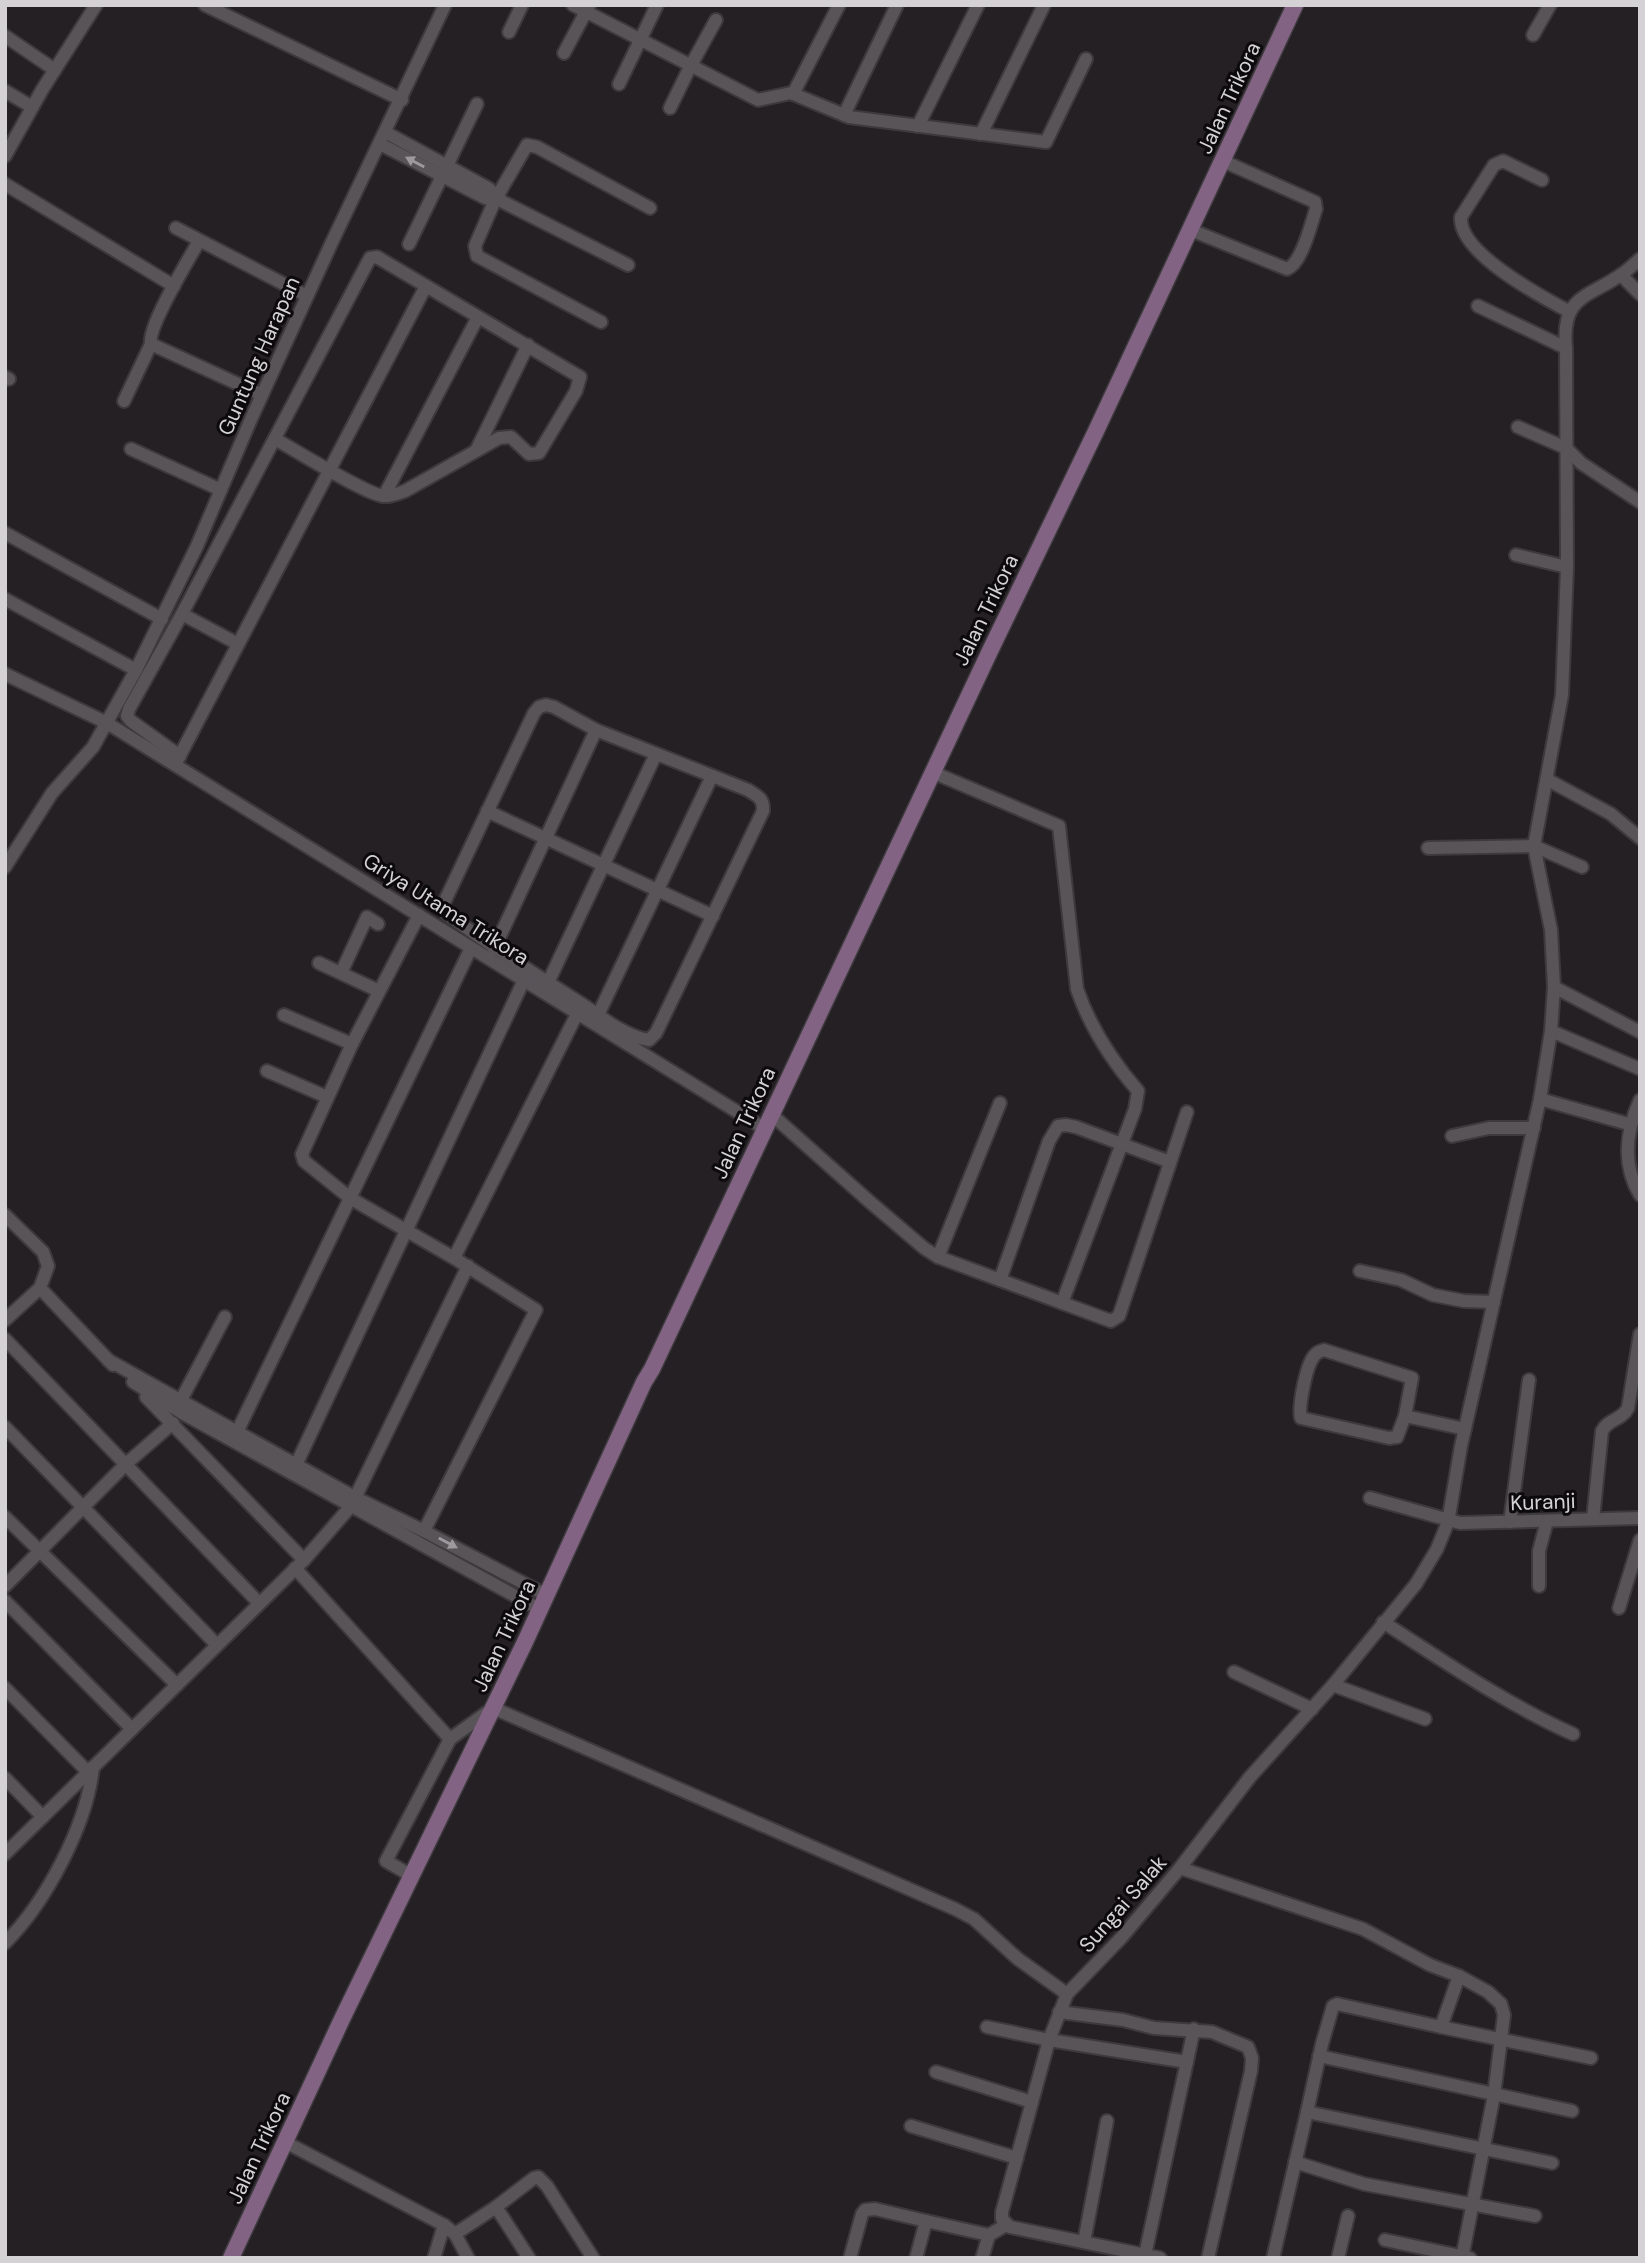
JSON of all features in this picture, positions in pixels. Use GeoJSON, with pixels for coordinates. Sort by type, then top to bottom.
{"type":"FeatureCollection","features":[{"type":"Feature","properties":{"kind":"main road","name":"Jalan Trikora"},"geometry":{"type":"LineString","coordinates":[[231,2258],[1295,5]]}},
{"type":"Feature","properties":{"kind":"street"},"geometry":{"type":"LineString","coordinates":[[5,156],[32,107],[96,5]]}},
{"type":"Feature","properties":{"kind":"street"},"geometry":{"type":"LineString","coordinates":[[205,5],[402,100]]}},
{"type":"Feature","properties":{"kind":"street","name":"Guntung Harapan"},"geometry":{"type":"LineString","coordinates":[[5,867],[52,793],[93,747],[136,670],[197,546],[307,296],[445,5]]}},
{"type":"Feature","properties":{"kind":"street"},"geometry":{"type":"LineString","coordinates":[[509,32],[522,5]]}},
{"type":"Feature","properties":{"kind":"street"},"geometry":{"type":"LineString","coordinates":[[573,5],[587,9],[640,42],[758,100],[793,94],[844,115],[1046,142],[1086,60]]}},
{"type":"Feature","properties":{"kind":"street"},"geometry":{"type":"LineString","coordinates":[[619,84],[657,5]]}},
{"type":"Feature","properties":{"kind":"street"},"geometry":{"type":"LineString","coordinates":[[793,94],[839,5]]}},
{"type":"Feature","properties":{"kind":"street"},"geometry":{"type":"LineString","coordinates":[[844,115],[897,5]]}},
{"type":"Feature","properties":{"kind":"street"},"geometry":{"type":"LineString","coordinates":[[918,126],[978,5]]}},
{"type":"Feature","properties":{"kind":"street"},"geometry":{"type":"LineString","coordinates":[[981,134],[1044,5]]}},
{"type":"Feature","properties":{"kind":"street"},"geometry":{"type":"LineString","coordinates":[[1533,35],[1550,5]]}},
{"type":"Feature","properties":{"kind":"street"},"geometry":{"type":"LineString","coordinates":[[564,53],[587,9]]}},
{"type":"Feature","properties":{"kind":"street"},"geometry":{"type":"LineString","coordinates":[[670,108],[716,20]]}},
{"type":"Feature","properties":{"kind":"street"},"geometry":{"type":"LineString","coordinates":[[5,36],[55,69]]}},
{"type":"Feature","properties":{"kind":"street"},"geometry":{"type":"LineString","coordinates":[[5,92],[32,107]]}},
{"type":"Feature","properties":{"kind":"street"},"geometry":{"type":"LineString","coordinates":[[409,244],[477,104]]}},
{"type":"Feature","properties":{"kind":"street"},"geometry":{"type":"LineString","coordinates":[[383,138],[443,171],[488,188],[498,199],[628,265]]}},
{"type":"Feature","properties":{"kind":"street"},"geometry":{"type":"LineString","coordinates":[[601,322],[477,256],[475,246],[525,148],[534,145],[650,208]]}},
{"type":"Feature","properties":{"kind":"street"},"geometry":{"type":"LineString","coordinates":[[1191,230],[1287,269],[1293,266],[1302,251],[1316,209],[1315,202],[1223,161]]}},
{"type":"Feature","properties":{"kind":"street"},"geometry":{"type":"LineString","coordinates":[[1542,180],[1503,161],[1494,164],[1461,217],[1461,223],[1474,248],[1498,268],[1538,295],[1570,312]]}},
{"type":"Feature","properties":{"kind":"street"},"geometry":{"type":"LineString","coordinates":[[5,184],[174,286]]}},
{"type":"Feature","properties":{"kind":"street"},"geometry":{"type":"LineString","coordinates":[[176,228],[307,296]]}},
{"type":"Feature","properties":{"kind":"street"},"geometry":{"type":"LineString","coordinates":[[124,401],[151,344],[150,335],[199,241]]}},
{"type":"Feature","properties":{"kind":"street"},"geometry":{"type":"LineString","coordinates":[[275,439],[330,469],[384,496],[405,491],[499,438],[508,436],[529,454],[539,453],[576,391],[580,379],[578,375],[377,257],[368,260],[127,716],[178,760],[238,643],[330,469],[426,286]]}},
{"type":"Feature","properties":{"kind":"street"},"geometry":{"type":"LineString","coordinates":[[1534,846],[1562,695],[1567,568],[1564,327],[1573,306],[1590,291],[1621,275],[1640,260]]}},
{"type":"Feature","properties":{"kind":"street"},"geometry":{"type":"LineString","coordinates":[[1621,275],[1640,294]]}},
{"type":"Feature","properties":{"kind":"street"},"geometry":{"type":"LineString","coordinates":[[1478,306],[1566,348]]}},
{"type":"Feature","properties":{"kind":"street"},"geometry":{"type":"LineString","coordinates":[[384,496],[478,317]]}},
{"type":"Feature","properties":{"kind":"street"},"geometry":{"type":"LineString","coordinates":[[151,344],[262,396]]}},
{"type":"Feature","properties":{"kind":"street"},"geometry":{"type":"LineString","coordinates":[[477,449],[528,345]]}},
{"type":"Feature","properties":{"kind":"street"},"geometry":{"type":"LineString","coordinates":[[1518,427],[1566,448],[1581,463],[1640,502]]}},
{"type":"Feature","properties":{"kind":"street"},"geometry":{"type":"LineString","coordinates":[[131,449],[221,490]]}},
{"type":"Feature","properties":{"kind":"street"},"geometry":{"type":"LineString","coordinates":[[5,533],[162,619]]}},
{"type":"Feature","properties":{"kind":"street"},"geometry":{"type":"LineString","coordinates":[[1516,555],[1567,568]]}},
{"type":"Feature","properties":{"kind":"street"},"geometry":{"type":"LineString","coordinates":[[5,599],[136,670]]}},
{"type":"Feature","properties":{"kind":"street"},"geometry":{"type":"LineString","coordinates":[[182,614],[238,643]]}},
{"type":"Feature","properties":{"kind":"street","name":"Griya Utama Trikora"},"geometry":{"type":"LineString","coordinates":[[5,674],[178,760],[471,948],[524,980],[545,987],[578,1012],[768,1121],[938,1257],[1111,1321],[1118,1318],[1170,1162]]}},
{"type":"Feature","properties":{"kind":"street"},"geometry":{"type":"LineString","coordinates":[[539,707],[554,707],[596,730],[656,754],[758,796],[764,806],[713,916],[651,1039],[639,1038],[545,987],[446,913],[443,905],[539,707]]}},
{"type":"Feature","properties":{"kind":"street"},"geometry":{"type":"LineString","coordinates":[[494,949],[596,730]]}},
{"type":"Feature","properties":{"kind":"street"},"geometry":{"type":"LineString","coordinates":[[545,987],[656,754]]}},
{"type":"Feature","properties":{"kind":"street"},"geometry":{"type":"LineString","coordinates":[[932,772],[1059,826],[1077,989],[1085,1013],[1097,1034],[1138,1091],[1135,1110],[1062,1303]]}},
{"type":"Feature","properties":{"kind":"street"},"geometry":{"type":"LineString","coordinates":[[598,1015],[712,776]]}},
{"type":"Feature","properties":{"kind":"street"},"geometry":{"type":"LineString","coordinates":[[1548,780],[1611,814],[1640,838]]}},
{"type":"Feature","properties":{"kind":"street"},"geometry":{"type":"LineString","coordinates":[[487,811],[713,916]]}},
{"type":"Feature","properties":{"kind":"street"},"geometry":{"type":"LineString","coordinates":[[1428,848],[1534,846],[1582,867]]}},
{"type":"Feature","properties":{"kind":"street","name":"Sungai Salak"},"geometry":{"type":"LineString","coordinates":[[1006,2225],[1002,2213],[1049,2040],[1067,1994],[1121,1938],[1180,1868],[1250,1777],[1333,1685],[1416,1584],[1437,1549],[1448,1521],[1451,1491],[1534,1128],[1551,1031],[1554,987],[1551,930],[1534,846]]}},
{"type":"Feature","properties":{"kind":"street"},"geometry":{"type":"LineString","coordinates":[[419,915],[352,1044],[306,1142],[302,1158],[350,1198],[468,1266],[536,1310],[424,1531]]}},
{"type":"Feature","properties":{"kind":"street"},"geometry":{"type":"LineString","coordinates":[[341,973],[367,917],[378,924]]}},
{"type":"Feature","properties":{"kind":"street"},"geometry":{"type":"LineString","coordinates":[[237,1432],[471,948]]}},
{"type":"Feature","properties":{"kind":"street"},"geometry":{"type":"LineString","coordinates":[[319,963],[379,991]]}},
{"type":"Feature","properties":{"kind":"street"},"geometry":{"type":"LineString","coordinates":[[296,1465],[524,980]]}},
{"type":"Feature","properties":{"kind":"street"},"geometry":{"type":"LineString","coordinates":[[1554,987],[1640,1032]]}},
{"type":"Feature","properties":{"kind":"street"},"geometry":{"type":"LineString","coordinates":[[454,1258],[578,1012]]}},
{"type":"Feature","properties":{"kind":"street"},"geometry":{"type":"LineString","coordinates":[[284,1015],[352,1044]]}},
{"type":"Feature","properties":{"kind":"street"},"geometry":{"type":"LineString","coordinates":[[1551,1031],[1640,1069]]}},
{"type":"Feature","properties":{"kind":"street"},"geometry":{"type":"LineString","coordinates":[[267,1071],[327,1097]]}},
{"type":"Feature","properties":{"kind":"street"},"geometry":{"type":"LineString","coordinates":[[1540,1099],[1625,1123]]}},
{"type":"Feature","properties":{"kind":"street"},"geometry":{"type":"LineString","coordinates":[[1640,1100],[1631,1123],[1627,1153],[1630,1176],[1640,1195]]}},
{"type":"Feature","properties":{"kind":"street"},"geometry":{"type":"LineString","coordinates":[[938,1257],[1000,1103]]}},
{"type":"Feature","properties":{"kind":"street"},"geometry":{"type":"LineString","coordinates":[[1000,1280],[1054,1130],[1062,1125],[1076,1127],[1170,1162],[1187,1112]]}},
{"type":"Feature","properties":{"kind":"street"},"geometry":{"type":"LineString","coordinates":[[1452,1136],[1489,1128],[1534,1128]]}},
{"type":"Feature","properties":{"kind":"street"},"geometry":{"type":"LineString","coordinates":[[5,1215],[43,1252],[48,1266],[40,1288],[5,1320]]}},
{"type":"Feature","properties":{"kind":"street"},"geometry":{"type":"LineString","coordinates":[[5,1854],[299,1564],[353,1502],[468,1266]]}},
{"type":"Feature","properties":{"kind":"street"},"geometry":{"type":"LineString","coordinates":[[1360,1271],[1401,1280],[1433,1295],[1464,1301],[1494,1302]]}},
{"type":"Feature","properties":{"kind":"street"},"geometry":{"type":"LineString","coordinates":[[40,1288],[173,1423],[450,1739]]}},
{"type":"Feature","properties":{"kind":"street"},"geometry":{"type":"LineString","coordinates":[[181,1400],[225,1317]]}},
{"type":"Feature","properties":{"kind":"street"},"geometry":{"type":"LineString","coordinates":[[1593,1519],[1602,1430],[1628,1408],[1640,1334]]}},
{"type":"Feature","properties":{"kind":"street"},"geometry":{"type":"LineString","coordinates":[[5,1339],[259,1602]]}},
{"type":"Feature","properties":{"kind":"street"},"geometry":{"type":"LineString","coordinates":[[1324,1350],[1411,1377],[1405,1416],[1395,1439],[1301,1418],[1299,1413],[1304,1383],[1314,1355],[1324,1350]]}},
{"type":"Feature","properties":{"kind":"street"},"geometry":{"type":"LineString","coordinates":[[108,1360],[296,1465],[353,1502],[424,1531],[542,1602]]}},
{"type":"Feature","properties":{"kind":"street"},"geometry":{"type":"LineString","coordinates":[[129,1380],[182,1413],[542,1602]]}},
{"type":"Feature","properties":{"kind":"street"},"geometry":{"type":"LineString","coordinates":[[1510,1522],[1529,1380]]}},
{"type":"Feature","properties":{"kind":"street"},"geometry":{"type":"LineString","coordinates":[[1405,1416],[1465,1429]]}},
{"type":"Feature","properties":{"kind":"street"},"geometry":{"type":"LineString","coordinates":[[5,1586],[127,1463],[173,1423]]}},
{"type":"Feature","properties":{"kind":"street"},"geometry":{"type":"LineString","coordinates":[[5,1427],[217,1644]]}},
{"type":"Feature","properties":{"kind":"street","name":"Kuranji"},"geometry":{"type":"LineString","coordinates":[[1370,1498],[1448,1521],[1640,1518]]}},
{"type":"Feature","properties":{"kind":"street"},"geometry":{"type":"LineString","coordinates":[[5,1517],[177,1685]]}},
{"type":"Feature","properties":{"kind":"street"},"geometry":{"type":"LineString","coordinates":[[1539,1586],[1539,1551],[1547,1521]]}},
{"type":"Feature","properties":{"kind":"street"},"geometry":{"type":"LineString","coordinates":[[1619,1608],[1640,1540]]}},
{"type":"Feature","properties":{"kind":"street"},"geometry":{"type":"LineString","coordinates":[[5,1601],[132,1729]]}},
{"type":"Feature","properties":{"kind":"street"},"geometry":{"type":"LineString","coordinates":[[1384,1622],[1477,1682],[1573,1734]]}},
{"type":"Feature","properties":{"kind":"street"},"geometry":{"type":"LineString","coordinates":[[1234,1672],[1312,1709]]}},
{"type":"Feature","properties":{"kind":"street"},"geometry":{"type":"LineString","coordinates":[[1333,1685],[1425,1719]]}},
{"type":"Feature","properties":{"kind":"street"},"geometry":{"type":"LineString","coordinates":[[5,1688],[91,1770],[91,1791],[73,1838],[36,1908],[5,1942]]}},
{"type":"Feature","properties":{"kind":"street"},"geometry":{"type":"LineString","coordinates":[[412,1875],[386,1861],[450,1739],[493,1708],[955,1909],[974,1919],[1018,1959],[1067,1994]]}},
{"type":"Feature","properties":{"kind":"street"},"geometry":{"type":"LineString","coordinates":[[5,1778],[43,1817]]}},
{"type":"Feature","properties":{"kind":"street"},"geometry":{"type":"LineString","coordinates":[[1180,1868],[1363,1928],[1430,1965],[1459,1976],[1489,1993],[1501,2004],[1504,2015],[1494,2095],[1472,2203],[1465,2257],[1385,2240]]}},
{"type":"Feature","properties":{"kind":"street"},"geometry":{"type":"LineString","coordinates":[[1441,2027],[1459,1976]]}},
{"type":"Feature","properties":{"kind":"street"},"geometry":{"type":"LineString","coordinates":[[1273,2258],[1331,2008],[1337,2004],[1591,2058]]}},
{"type":"Feature","properties":{"kind":"street"},"geometry":{"type":"LineString","coordinates":[[1059,2011],[1123,2020],[1154,2028],[1212,2032],[1244,2044],[1250,2050],[1251,2071],[1209,2258]]}},
{"type":"Feature","properties":{"kind":"street"},"geometry":{"type":"LineString","coordinates":[[987,2027],[1049,2040],[1187,2062]]}},
{"type":"Feature","properties":{"kind":"street"},"geometry":{"type":"LineString","coordinates":[[1145,2255],[1194,2029]]}},
{"type":"Feature","properties":{"kind":"street"},"geometry":{"type":"LineString","coordinates":[[1319,2056],[1572,2111]]}},
{"type":"Feature","properties":{"kind":"street"},"geometry":{"type":"LineString","coordinates":[[936,2072],[1032,2102]]}},
{"type":"Feature","properties":{"kind":"street"},"geometry":{"type":"LineString","coordinates":[[1307,2112],[1552,2163]]}},
{"type":"Feature","properties":{"kind":"street"},"geometry":{"type":"LineString","coordinates":[[1084,2242],[1107,2121]]}},
{"type":"Feature","properties":{"kind":"street"},"geometry":{"type":"LineString","coordinates":[[911,2126],[1017,2158]]}},
{"type":"Feature","properties":{"kind":"street"},"geometry":{"type":"LineString","coordinates":[[285,2142],[444,2225],[455,2234],[468,2258]]}},
{"type":"Feature","properties":{"kind":"street"},"geometry":{"type":"LineString","coordinates":[[1295,2162],[1364,2184],[1535,2216]]}},
{"type":"Feature","properties":{"kind":"street"},"geometry":{"type":"LineString","coordinates":[[455,2234],[538,2177],[547,2186],[593,2258]]}},
{"type":"Feature","properties":{"kind":"street"},"geometry":{"type":"LineString","coordinates":[[496,2207],[529,2258]]}},
{"type":"Feature","properties":{"kind":"street"},"geometry":{"type":"LineString","coordinates":[[850,2258],[865,2210],[875,2209],[989,2235]]}},
{"type":"Feature","properties":{"kind":"street"},"geometry":{"type":"LineString","coordinates":[[1338,2258],[1348,2216]]}},
{"type":"Feature","properties":{"kind":"street"},"geometry":{"type":"LineString","coordinates":[[916,2258],[926,2221]]}},
{"type":"Feature","properties":{"kind":"street"},"geometry":{"type":"LineString","coordinates":[[434,2258],[444,2225]]}},
{"type":"Feature","properties":{"kind":"street"},"geometry":{"type":"LineString","coordinates":[[982,2258],[989,2235],[1006,2225],[1160,2258]]}}]}
